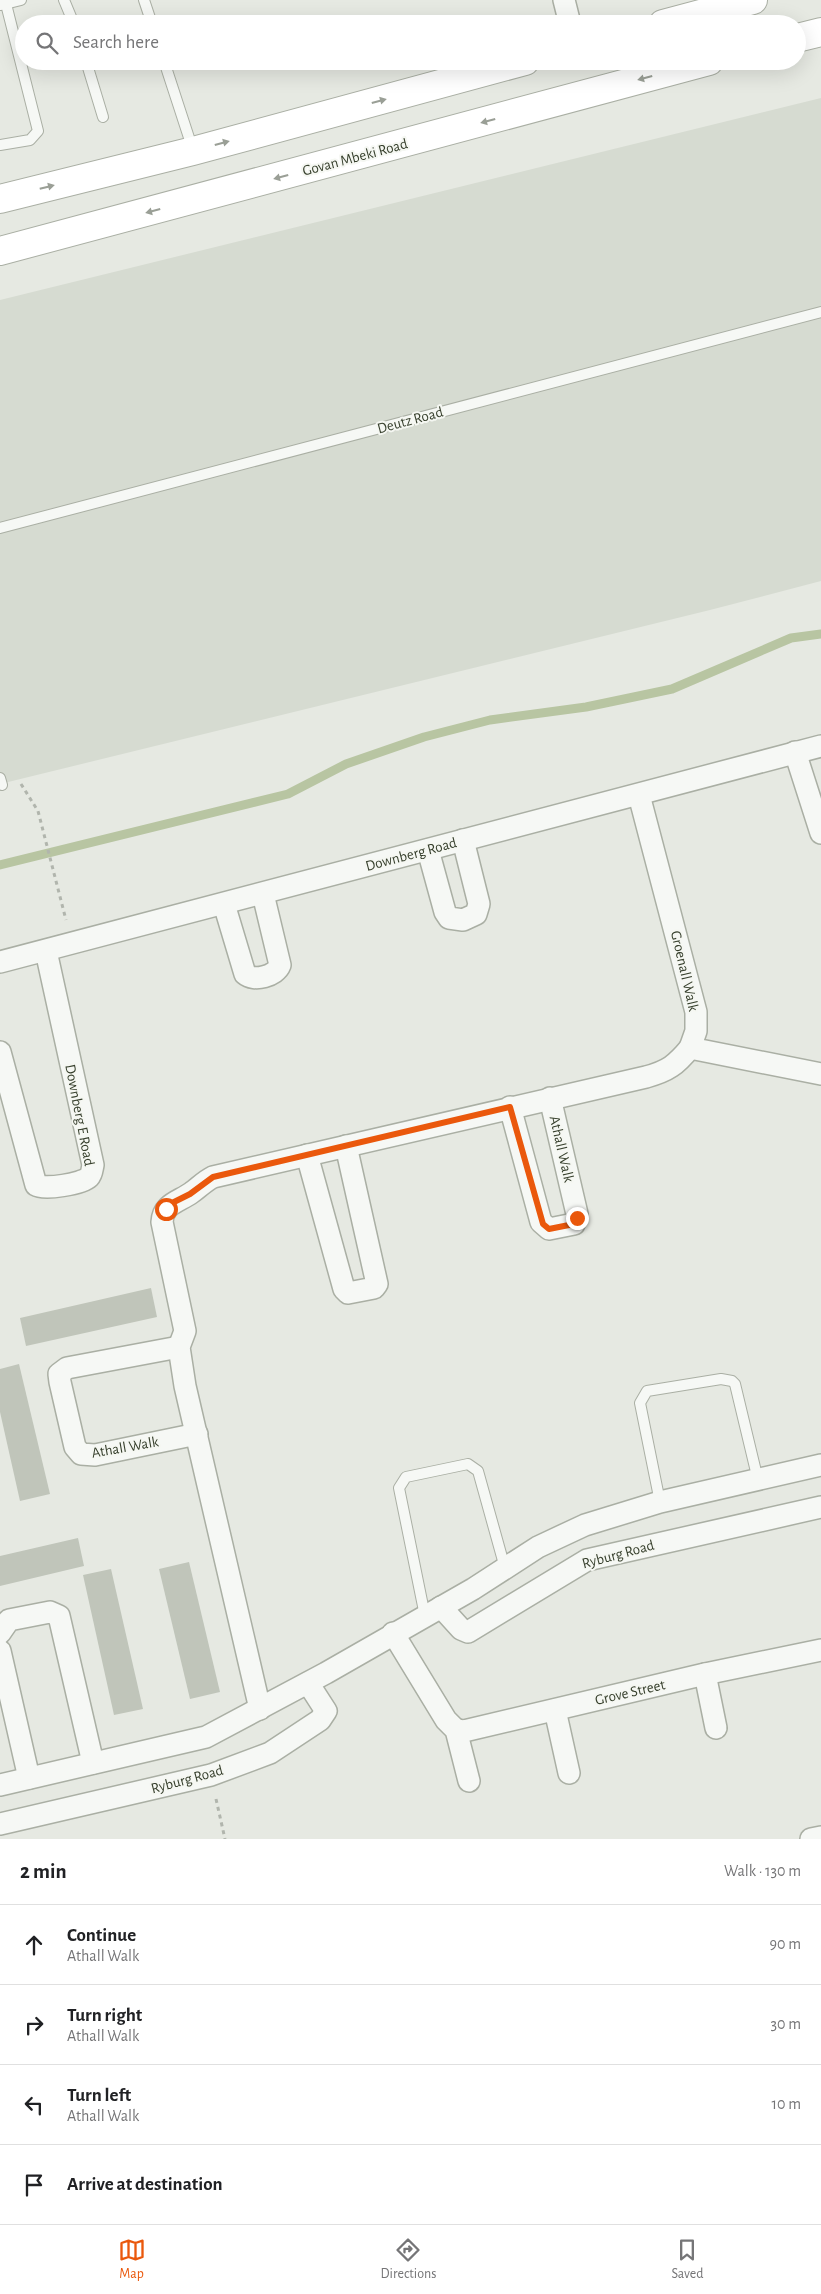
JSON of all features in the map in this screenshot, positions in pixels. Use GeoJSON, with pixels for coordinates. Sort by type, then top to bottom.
{"type":"FeatureCollection","features":[{"type":"Feature","properties":{"kind":"main road"},"geometry":{"type":"LineString","coordinates":[[697,15],[753,0]]}},
{"type":"Feature","properties":{"kind":"main road"},"geometry":{"type":"LineString","coordinates":[[806,36],[821,32]]}},
{"type":"Feature","properties":{"kind":"main road"},"geometry":{"type":"LineString","coordinates":[[0,199],[193,151],[492,70]]}},
{"type":"Feature","properties":{"kind":"main road","name":"Govan Mbeki Road"},"geometry":{"type":"LineString","coordinates":[[0,251],[675,70]]}},
{"type":"Feature","properties":{"kind":"street"},"geometry":{"type":"LineString","coordinates":[[564,0],[568,15]]}},
{"type":"Feature","properties":{"kind":"street","name":"Downberg Road"},"geometry":{"type":"LineString","coordinates":[[0,962],[821,746]]}},
{"type":"Feature","properties":{"kind":"street"},"geometry":{"type":"LineString","coordinates":[[795,752],[821,833]]}},
{"type":"Feature","properties":{"kind":"street","name":"Groenall Walk"},"geometry":{"type":"LineString","coordinates":[[639,795],[696,1012],[696,1031],[690,1048]]}},
{"type":"Feature","properties":{"kind":"street"},"geometry":{"type":"LineString","coordinates":[[428,850],[445,912],[449,918],[463,920],[476,914],[479,904],[463,840]]}},
{"type":"Feature","properties":{"kind":"street"},"geometry":{"type":"LineString","coordinates":[[224,904],[245,974],[252,978],[265,976],[273,973],[280,965],[264,894]]}},
{"type":"Feature","properties":{"kind":"street","name":"Downberg E Road"},"geometry":{"type":"LineString","coordinates":[[0,1052],[36,1185],[49,1188],[86,1179],[91,1174],[93,1166],[46,951]]}},
{"type":"Feature","properties":{"kind":"street"},"geometry":{"type":"LineString","coordinates":[[690,1048],[802,1072],[821,1074]]}},
{"type":"Feature","properties":{"kind":"street","name":"Athall Walk"},"geometry":{"type":"LineString","coordinates":[[260,1709],[179,1347],[185,1331],[162,1222],[166,1209],[172,1203],[190,1194],[213,1177],[662,1072],[677,1064],[690,1048]]}},
{"type":"Feature","properties":{"kind":"street","name":"Athall Walk"},"geometry":{"type":"LineString","coordinates":[[510,1107],[541,1222],[549,1229],[574,1224],[577,1214],[550,1098]]}},
{"type":"Feature","properties":{"kind":"street"},"geometry":{"type":"LineString","coordinates":[[307,1155],[344,1288],[348,1292],[374,1288],[377,1284],[346,1146]]}},
{"type":"Feature","properties":{"kind":"street","name":"Athall Walk"},"geometry":{"type":"LineString","coordinates":[[179,1347],[67,1368],[60,1374],[60,1382],[75,1447],[82,1454],[95,1455],[197,1434]]}},
{"type":"Feature","properties":{"kind":"street"},"geometry":{"type":"LineString","coordinates":[[0,1785],[206,1736],[308,1683],[433,1611],[538,1547],[585,1525],[660,1502],[821,1465]]}},
{"type":"Feature","properties":{"kind":"street","name":"Ryburg Road"},"geometry":{"type":"LineString","coordinates":[[433,1611],[468,1632],[587,1560],[821,1507]]}},
{"type":"Feature","properties":{"kind":"street"},"geometry":{"type":"LineString","coordinates":[[0,1633],[9,1620],[50,1612],[59,1616],[94,1763]]}},
{"type":"Feature","properties":{"kind":"street"},"geometry":{"type":"LineString","coordinates":[[394,1633],[446,1720],[456,1730],[470,1781]]}},
{"type":"Feature","properties":{"kind":"street","name":"Grove Street"},"geometry":{"type":"LineString","coordinates":[[456,1730],[464,1731],[705,1674],[821,1650]]}},
{"type":"Feature","properties":{"kind":"street"},"geometry":{"type":"LineString","coordinates":[[0,1651],[29,1778]]}},
{"type":"Feature","properties":{"kind":"street"},"geometry":{"type":"LineString","coordinates":[[705,1674],[716,1728]]}},
{"type":"Feature","properties":{"kind":"street","name":"Ryburg Road"},"geometry":{"type":"LineString","coordinates":[[0,1824],[211,1775],[270,1753],[323,1718],[326,1711],[308,1683]]}},
{"type":"Feature","properties":{"kind":"street"},"geometry":{"type":"LineString","coordinates":[[555,1710],[569,1774]]}},
{"type":"Feature","properties":{"kind":"street"},"geometry":{"type":"LineString","coordinates":[[811,1839],[821,1836]]}},
{"type":"Feature","properties":{"kind":"lane"},"geometry":{"type":"LineString","coordinates":[[15,48],[3,4],[21,0]]}},
{"type":"Feature","properties":{"kind":"lane"},"geometry":{"type":"LineString","coordinates":[[64,0],[70,15]]}},
{"type":"Feature","properties":{"kind":"lane"},"geometry":{"type":"LineString","coordinates":[[144,0],[149,15]]}},
{"type":"Feature","properties":{"kind":"lane"},"geometry":{"type":"LineString","coordinates":[[0,145],[30,140],[38,131],[21,70]]}},
{"type":"Feature","properties":{"kind":"lane"},"geometry":{"type":"LineString","coordinates":[[89,70],[103,117]]}},
{"type":"Feature","properties":{"kind":"lane"},"geometry":{"type":"LineString","coordinates":[[167,70],[193,151]]}},
{"type":"Feature","properties":{"kind":"lane","name":"Deutz Road"},"geometry":{"type":"LineString","coordinates":[[0,528],[821,312]]}},
{"type":"Feature","properties":{"kind":"lane"},"geometry":{"type":"LineString","coordinates":[[660,1502],[640,1403],[648,1391],[721,1379],[732,1381],[758,1480]]}},
{"type":"Feature","properties":{"kind":"lane"},"geometry":{"type":"LineString","coordinates":[[433,1611],[399,1488],[406,1477],[468,1464],[474,1467],[478,1471],[505,1568]]}},
{"type":"Feature","properties":{"kind":"path"},"geometry":{"type":"LineString","coordinates":[[38,811],[67,925]]}},
{"type":"Feature","properties":{"kind":"path"},"geometry":{"type":"LineString","coordinates":[[211,1775],[225,1839]]}},
{"type":"Feature","properties":{"kind":"shaded area"},"geometry":{"type":"Polygon","coordinates":[[[821,98],[821,581],[710,610],[0,784],[0,300],[821,98]]]}},
{"type":"Feature","properties":{"kind":"building"},"geometry":{"type":"Polygon","coordinates":[[[151,1288],[157,1317],[26,1346],[20,1318],[151,1288]]]}},
{"type":"Feature","properties":{"kind":"building"},"geometry":{"type":"Polygon","coordinates":[[[19,1364],[50,1494],[20,1501],[0,1412],[0,1369],[19,1364]]]}},
{"type":"Feature","properties":{"kind":"building"},"geometry":{"type":"Polygon","coordinates":[[[78,1538],[84,1566],[0,1586],[0,1556],[78,1538]]]}},
{"type":"Feature","properties":{"kind":"building"},"geometry":{"type":"Polygon","coordinates":[[[189,1562],[220,1692],[190,1699],[159,1569],[189,1562]]]}},
{"type":"Feature","properties":{"kind":"building"},"geometry":{"type":"Polygon","coordinates":[[[111,1569],[143,1709],[114,1715],[83,1575],[111,1569]]]}},
{"type":"Feature","properties":{"kind":"waterway"},"geometry":{"type":"LineString","coordinates":[[0,865],[288,794],[346,764],[424,737],[490,720],[586,707],[672,689],[791,638],[821,634]]}},
{"type":"Feature","properties":{"kind":"route"},"geometry":{"type":"LineString","coordinates":[[166,1209],[172,1203],[190,1194],[213,1177],[236,1170],[510,1107],[524,1153],[541,1222],[544,1227],[549,1229],[574,1224],[577,1218]]}}]}
